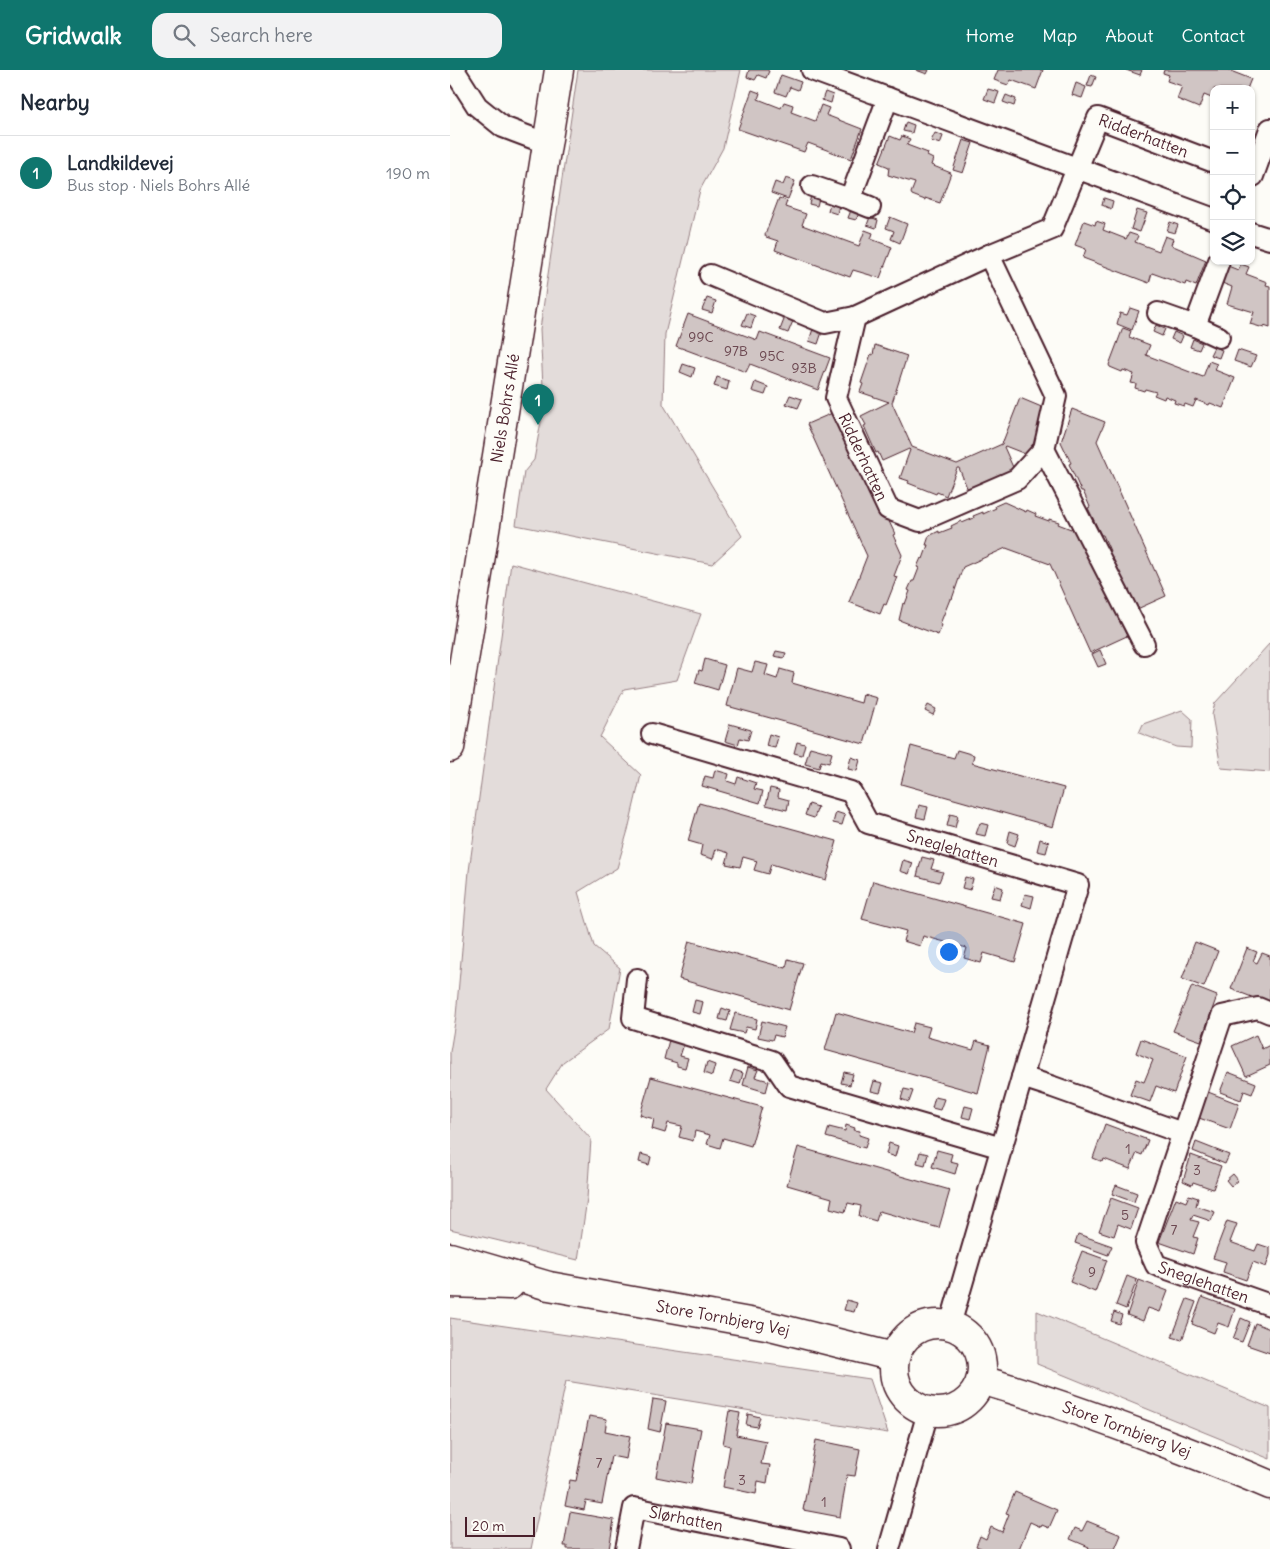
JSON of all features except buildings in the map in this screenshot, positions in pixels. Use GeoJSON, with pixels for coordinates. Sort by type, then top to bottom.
{"type":"FeatureCollection","features":[{"type":"Feature","properties":{"kind":"street"},"geometry":{"type":"LineString","coordinates":[[454,70],[477,106],[504,128],[548,144]]}},
{"type":"Feature","properties":{"kind":"street","name":"Niels Bohrs Allé"},"geometry":{"type":"LineString","coordinates":[[450,748],[559,70]]}},
{"type":"Feature","properties":{"kind":"street"},"geometry":{"type":"LineString","coordinates":[[812,70],[1210,218]]}},
{"type":"Feature","properties":{"kind":"street"},"geometry":{"type":"LineString","coordinates":[[850,199],[888,98]]}},
{"type":"Feature","properties":{"kind":"street","name":"Ridderhatten"},"geometry":{"type":"LineString","coordinates":[[710,275],[825,323],[854,317],[989,255],[1052,229],[1098,118],[1210,160]]}},
{"type":"Feature","properties":{"kind":"street"},"geometry":{"type":"LineString","coordinates":[[1258,179],[1270,129]]}},
{"type":"Feature","properties":{"kind":"street"},"geometry":{"type":"LineString","coordinates":[[812,186],[870,206]]}},
{"type":"Feature","properties":{"kind":"street"},"geometry":{"type":"LineString","coordinates":[[1255,233],[1270,239]]}},
{"type":"Feature","properties":{"kind":"street"},"geometry":{"type":"LineString","coordinates":[[989,255],[1056,396],[1044,450],[1144,644]]}},
{"type":"Feature","properties":{"kind":"street"},"geometry":{"type":"LineString","coordinates":[[1195,326],[1218,265]]}},
{"type":"Feature","properties":{"kind":"street"},"geometry":{"type":"LineString","coordinates":[[1158,313],[1219,337]]}},
{"type":"Feature","properties":{"kind":"street","name":"Ridderhatten"},"geometry":{"type":"LineString","coordinates":[[854,317],[836,398],[888,509],[920,521],[1017,479],[1044,450]]}},
{"type":"Feature","properties":{"kind":"street","name":"Sneglehatten"},"geometry":{"type":"LineString","coordinates":[[652,734],[851,792],[868,823],[1078,885],[950,1325]]}},
{"type":"Feature","properties":{"kind":"street"},"geometry":{"type":"LineString","coordinates":[[637,979],[633,1018],[772,1061],[789,1086],[1002,1148]]}},
{"type":"Feature","properties":{"kind":"street","name":"Sneglehatten"},"geometry":{"type":"LineString","coordinates":[[1270,1013],[1258,1008],[1222,1016],[1146,1243],[1156,1265],[1270,1305]]}},
{"type":"Feature","properties":{"kind":"street"},"geometry":{"type":"LineString","coordinates":[[1022,1077],[1182,1133]]}},
{"type":"Feature","properties":{"kind":"street","name":"Store Tornbjerg Vej"},"geometry":{"type":"LineString","coordinates":[[450,1257],[550,1286],[766,1324],[894,1357]]}},
{"type":"Feature","properties":{"kind":"street","name":"Store Tornbjerg Vej"},"geometry":{"type":"LineString","coordinates":[[450,1283],[550,1286]]}},
{"type":"Feature","properties":{"kind":"street"},"geometry":{"type":"LineString","coordinates":[[936,1323],[950,1325],[966,1333],[977,1346],[982,1363],[980,1380],[973,1395],[961,1406],[945,1412],[928,1412],[912,1405],[900,1392],[894,1375],[894,1357],[900,1344],[909,1333],[922,1326],[936,1323]]}},
{"type":"Feature","properties":{"kind":"street","name":"Store Tornbjerg Vej"},"geometry":{"type":"LineString","coordinates":[[980,1380],[1023,1392],[1119,1425],[1270,1485]]}},
{"type":"Feature","properties":{"kind":"street"},"geometry":{"type":"LineString","coordinates":[[890,1549],[928,1412]]}},
{"type":"Feature","properties":{"kind":"street","name":"Slørhatten"},"geometry":{"type":"LineString","coordinates":[[626,1549],[634,1508],[839,1549]]}},
{"type":"Feature","properties":{"kind":"shaded area"},"geometry":{"type":"Polygon","coordinates":[[[578,70],[741,70],[723,148],[700,190],[665,334],[663,404],[742,536],[712,564],[516,525],[524,472],[534,460],[544,405],[540,329],[578,70]]]}},
{"type":"Feature","properties":{"kind":"shaded area"},"geometry":{"type":"Polygon","coordinates":[[[511,563],[701,614],[677,680],[624,689],[600,737],[641,775],[617,868],[578,892],[594,946],[620,968],[609,1029],[563,1062],[546,1089],[591,1139],[587,1199],[578,1260],[450,1229],[450,1052],[456,1016],[469,871],[511,563]]]}},
{"type":"Feature","properties":{"kind":"shaded area"},"geometry":{"type":"Polygon","coordinates":[[[1270,643],[1270,772],[1221,768],[1212,715],[1215,703],[1270,643]]]}},
{"type":"Feature","properties":{"kind":"shaded area"},"geometry":{"type":"Polygon","coordinates":[[[1182,710],[1192,719],[1191,748],[1176,747],[1139,733],[1143,724],[1182,710]]]}},
{"type":"Feature","properties":{"kind":"shaded area"},"geometry":{"type":"Polygon","coordinates":[[[1037,1311],[1270,1408],[1270,1459],[1037,1364],[1037,1311]]]}},
{"type":"Feature","properties":{"kind":"shaded area"},"geometry":{"type":"Polygon","coordinates":[[[450,1318],[870,1379],[888,1433],[566,1381],[531,1549],[450,1549],[450,1318]]]}},
{"type":"Feature","properties":{"kind":"place","name":"Landkildevej"},"geometry":{"type":"Point","coordinates":[538,425]}}]}
